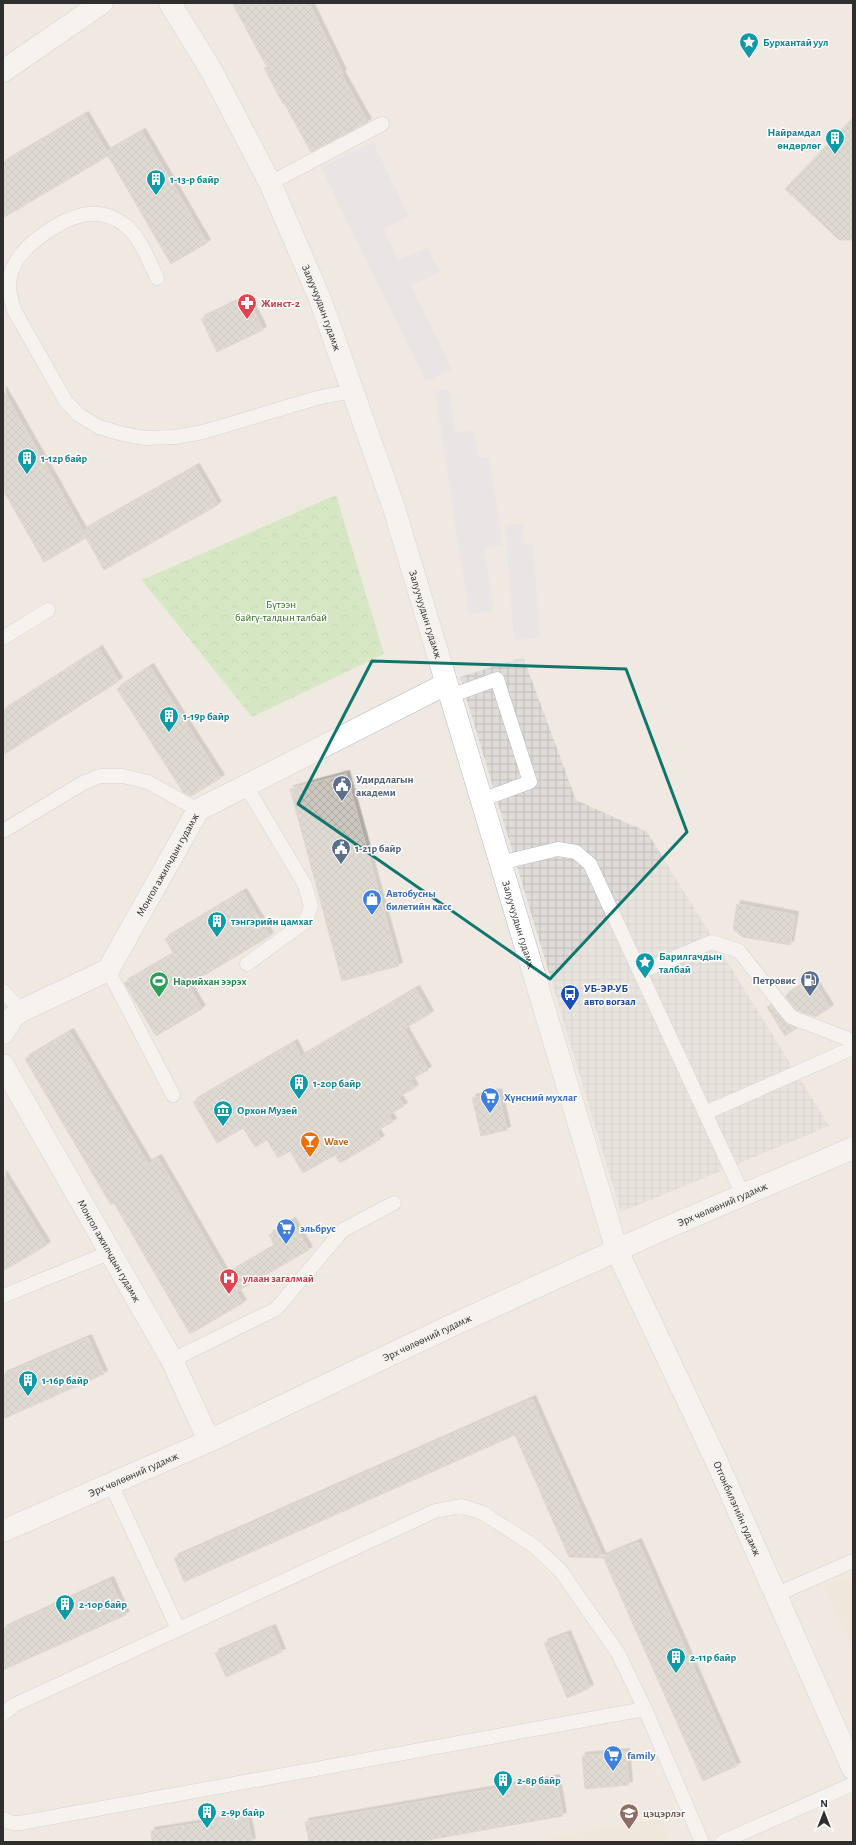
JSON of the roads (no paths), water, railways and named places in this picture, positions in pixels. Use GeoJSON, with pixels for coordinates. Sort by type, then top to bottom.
{"type":"FeatureCollection","features":[{"type":"Feature","properties":{"kind":"street"},"geometry":{"type":"LineString","coordinates":[[3,71],[102,3]]}},
{"type":"Feature","properties":{"kind":"street","name":"Залуучуудын гудамж"},"geometry":{"type":"LineString","coordinates":[[171,3],[211,70],[270,183],[320,300],[394,508],[617,1251]]}},
{"type":"Feature","properties":{"kind":"street","name":"Монгол ажилчдын гудамж"},"geometry":{"type":"LineString","coordinates":[[108,970],[198,810],[448,690]]}},
{"type":"Feature","properties":{"kind":"street"},"geometry":{"type":"LineString","coordinates":[[3,1032],[13,1017],[21,1011],[108,970]]}},
{"type":"Feature","properties":{"kind":"street","name":"Монгол ажилчдын гудамж"},"geometry":{"type":"LineString","coordinates":[[3,1065],[172,1360],[209,1441]]}},
{"type":"Feature","properties":{"kind":"street","name":"Эрх чөлөөний гудамж"},"geometry":{"type":"LineString","coordinates":[[3,1531],[209,1441],[457,1323],[659,1231],[853,1148]]}},
{"type":"Feature","properties":{"kind":"street","name":"Отгонбилэгийн гудамж"},"geometry":{"type":"LineString","coordinates":[[617,1251],[714,1455],[853,1769]]}},
{"type":"Feature","properties":{"kind":"lane"},"geometry":{"type":"LineString","coordinates":[[270,183],[382,124]]}},
{"type":"Feature","properties":{"kind":"lane"},"geometry":{"type":"LineString","coordinates":[[157,278],[136,238],[127,227],[118,221],[97,214],[72,217],[59,224],[36,239],[20,255],[12,268],[9,280],[14,310],[65,400],[79,415],[99,427],[123,434],[146,438],[175,437],[203,432],[316,398],[352,391]]}},
{"type":"Feature","properties":{"kind":"lane"},"geometry":{"type":"LineString","coordinates":[[3,638],[48,610]]}},
{"type":"Feature","properties":{"kind":"lane"},"geometry":{"type":"LineString","coordinates":[[448,690],[497,679],[530,782],[481,800]]}},
{"type":"Feature","properties":{"kind":"lane"},"geometry":{"type":"LineString","coordinates":[[3,831],[83,783],[100,776],[123,776],[148,782],[198,810]]}},
{"type":"Feature","properties":{"kind":"lane"},"geometry":{"type":"LineString","coordinates":[[246,786],[305,885],[311,906],[306,920],[247,964]]}},
{"type":"Feature","properties":{"kind":"lane"},"geometry":{"type":"LineString","coordinates":[[500,863],[558,849],[576,852],[590,864],[743,1195]]}},
{"type":"Feature","properties":{"kind":"lane"},"geometry":{"type":"LineString","coordinates":[[640,972],[712,942],[739,951],[791,1017],[853,1041]]}},
{"type":"Feature","properties":{"kind":"lane"},"geometry":{"type":"LineString","coordinates":[[108,970],[173,1096]]}},
{"type":"Feature","properties":{"kind":"lane"},"geometry":{"type":"LineString","coordinates":[[3,990],[21,1011]]}},
{"type":"Feature","properties":{"kind":"lane"},"geometry":{"type":"LineString","coordinates":[[705,1113],[853,1048]]}},
{"type":"Feature","properties":{"kind":"lane"},"geometry":{"type":"LineString","coordinates":[[172,1360],[276,1309],[343,1230],[394,1203]]}},
{"type":"Feature","properties":{"kind":"lane"},"geometry":{"type":"LineString","coordinates":[[3,1296],[111,1252]]}},
{"type":"Feature","properties":{"kind":"lane"},"geometry":{"type":"LineString","coordinates":[[111,1484],[178,1629]]}},
{"type":"Feature","properties":{"kind":"lane"},"geometry":{"type":"LineString","coordinates":[[3,1714],[14,1705],[435,1511],[461,1506],[483,1513],[534,1546],[560,1570],[618,1653],[645,1709],[702,1842]]}},
{"type":"Feature","properties":{"kind":"lane"},"geometry":{"type":"LineString","coordinates":[[775,1595],[853,1561]]}},
{"type":"Feature","properties":{"kind":"lane"},"geometry":{"type":"LineString","coordinates":[[3,1819],[12,1823],[20,1823],[645,1709]]}},
{"type":"Feature","properties":{"kind":"lane"},"geometry":{"type":"LineString","coordinates":[[722,1842],[853,1784]]}},
{"type":"Feature","properties":{"kind":"place","name":"Бурхантай уул"},"geometry":{"type":"Point","coordinates":[749,59]}},
{"type":"Feature","properties":{"kind":"place","name":"Найрамдал өндөрлөг"},"geometry":{"type":"Point","coordinates":[835,155]}},
{"type":"Feature","properties":{"kind":"place","name":"1-13-р байр"},"geometry":{"type":"Point","coordinates":[156,196]}},
{"type":"Feature","properties":{"kind":"place","name":"Жинст-2"},"geometry":{"type":"Point","coordinates":[247,320]}},
{"type":"Feature","properties":{"kind":"place","name":"1-12р байр"},"geometry":{"type":"Point","coordinates":[27,475]}},
{"type":"Feature","properties":{"kind":"place","name":"1-19р байр"},"geometry":{"type":"Point","coordinates":[169,733]}},
{"type":"Feature","properties":{"kind":"place","name":"Удирдлагын академи"},"geometry":{"type":"Point","coordinates":[342,802]}},
{"type":"Feature","properties":{"kind":"place","name":"1-21р байр"},"geometry":{"type":"Point","coordinates":[341,865]}},
{"type":"Feature","properties":{"kind":"place","name":"Автобусны билетийн касс"},"geometry":{"type":"Point","coordinates":[372,916]}},
{"type":"Feature","properties":{"kind":"place","name":"тэнгэрийн цамхаг"},"geometry":{"type":"Point","coordinates":[217,938]}},
{"type":"Feature","properties":{"kind":"place","name":"Барилгачдын талбай"},"geometry":{"type":"Point","coordinates":[645,979]}},
{"type":"Feature","properties":{"kind":"place","name":"Петровис"},"geometry":{"type":"Point","coordinates":[810,997]}},
{"type":"Feature","properties":{"kind":"place","name":"Нарийхан ээрэх"},"geometry":{"type":"Point","coordinates":[159,998]}},
{"type":"Feature","properties":{"kind":"place","name":"УБ-ЭР-УБ авто вогзал"},"geometry":{"type":"Point","coordinates":[570,1011]}},
{"type":"Feature","properties":{"kind":"place","name":"1-20р байр"},"geometry":{"type":"Point","coordinates":[299,1100]}},
{"type":"Feature","properties":{"kind":"place","name":"Хүнсний мухлаг"},"geometry":{"type":"Point","coordinates":[490,1114]}},
{"type":"Feature","properties":{"kind":"place","name":"Орхон Myзей"},"geometry":{"type":"Point","coordinates":[223,1127]}},
{"type":"Feature","properties":{"kind":"place","name":"Wave"},"geometry":{"type":"Point","coordinates":[310,1158]}},
{"type":"Feature","properties":{"kind":"place","name":"эльбрус"},"geometry":{"type":"Point","coordinates":[286,1245]}},
{"type":"Feature","properties":{"kind":"place","name":"улаан загалмай"},"geometry":{"type":"Point","coordinates":[229,1295]}},
{"type":"Feature","properties":{"kind":"place","name":"1-16р байр"},"geometry":{"type":"Point","coordinates":[28,1397]}},
{"type":"Feature","properties":{"kind":"place","name":"2-10р байр"},"geometry":{"type":"Point","coordinates":[65,1621]}},
{"type":"Feature","properties":{"kind":"place","name":"2-11р байр"},"geometry":{"type":"Point","coordinates":[676,1674]}},
{"type":"Feature","properties":{"kind":"place","name":"family"},"geometry":{"type":"Point","coordinates":[613,1772]}},
{"type":"Feature","properties":{"kind":"place","name":"2-8р байр"},"geometry":{"type":"Point","coordinates":[503,1797]}},
{"type":"Feature","properties":{"kind":"place","name":"2-9р байр"},"geometry":{"type":"Point","coordinates":[207,1829]}},
{"type":"Feature","properties":{"kind":"place","name":"цэцэрлэг"},"geometry":{"type":"Point","coordinates":[629,1830]}},
{"type":"Feature","properties":{"kind":"park label","name":"Бүтээн байгү-талдын талбай"},"geometry":{"type":"Point","coordinates":[281,610]}}]}
